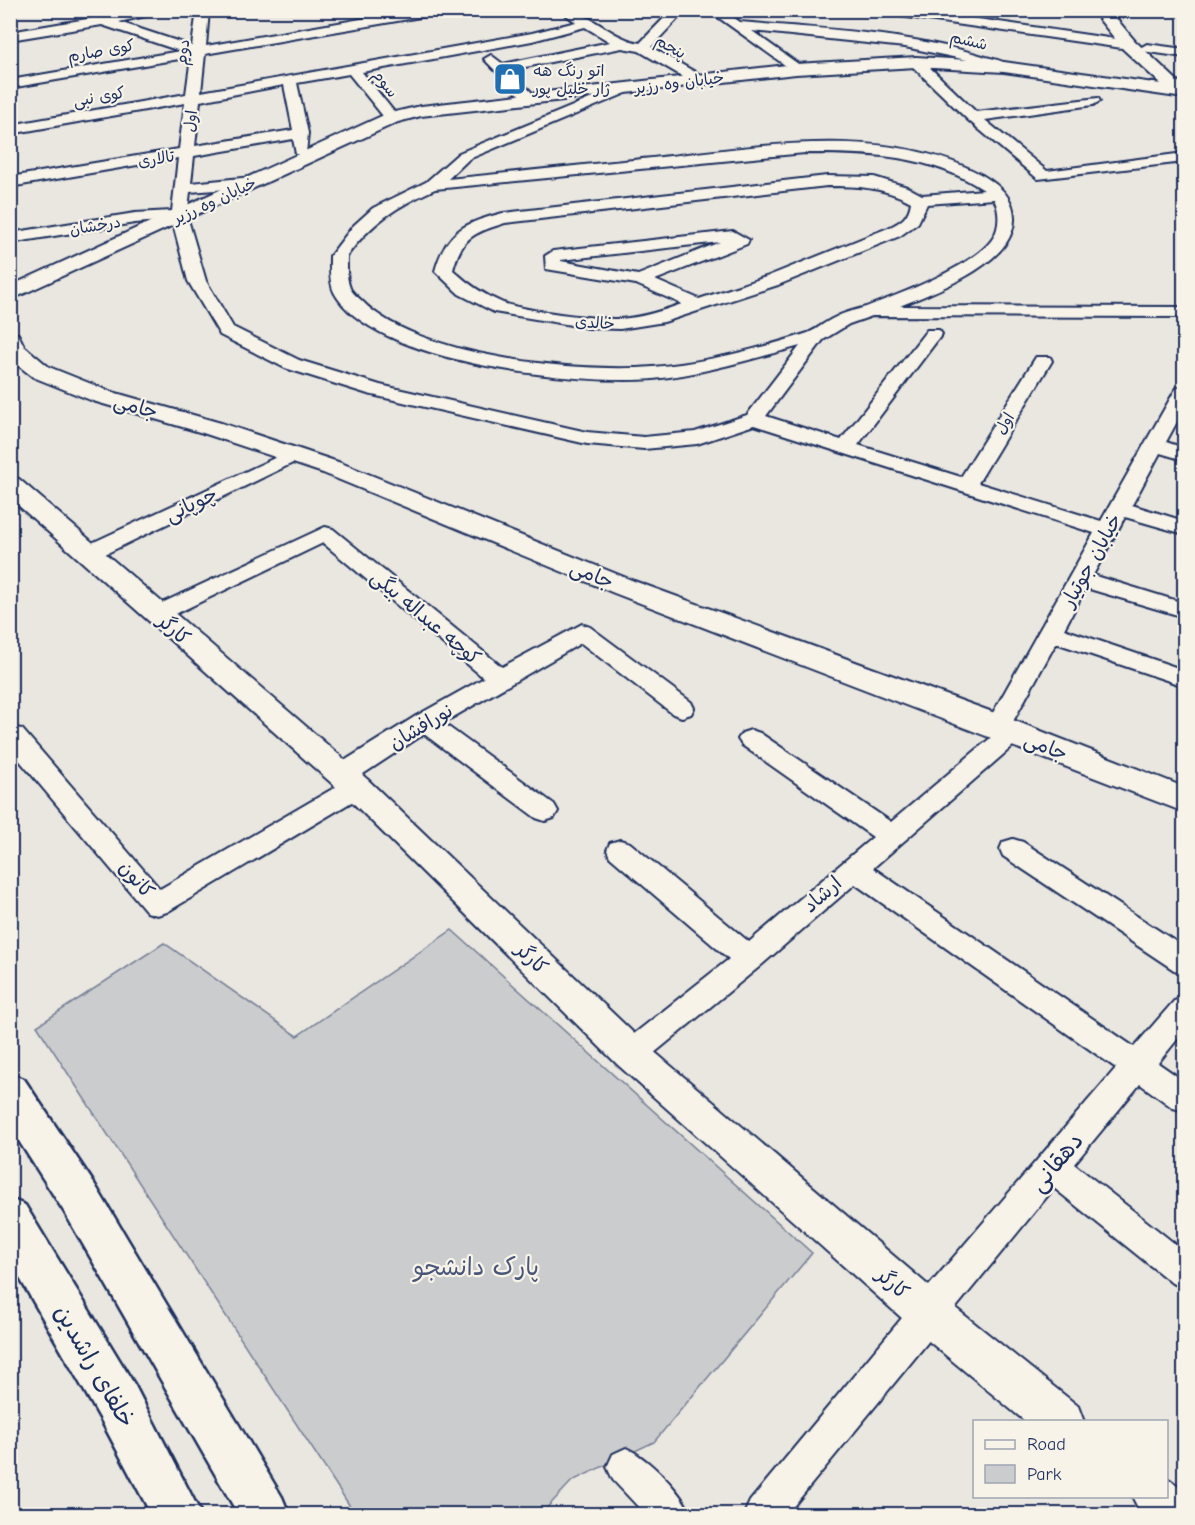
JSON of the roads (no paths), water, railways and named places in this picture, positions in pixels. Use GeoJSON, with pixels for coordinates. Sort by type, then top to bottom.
{"type":"FeatureCollection","features":[{"type":"Feature","properties":{"kind":"main road"},"geometry":{"type":"LineString","coordinates":[[10,1091],[80,1199],[265,1515]]}},
{"type":"Feature","properties":{"kind":"main road","name":"خلفای راشدین"},"geometry":{"type":"LineString","coordinates":[[10,1219],[117,1401],[177,1515]]}},
{"type":"Feature","properties":{"kind":"street"},"geometry":{"type":"LineString","coordinates":[[10,36],[98,15],[166,10]]}},
{"type":"Feature","properties":{"kind":"street","name":"دوم"},"geometry":{"type":"LineString","coordinates":[[193,98],[203,10]]}},
{"type":"Feature","properties":{"kind":"street","name":"کوی صارم"},"geometry":{"type":"LineString","coordinates":[[10,84],[438,10]]}},
{"type":"Feature","properties":{"kind":"street","name":"پنجم"},"geometry":{"type":"LineString","coordinates":[[565,10],[622,44],[643,48],[697,79]]}},
{"type":"Feature","properties":{"kind":"street"},"geometry":{"type":"LineString","coordinates":[[643,48],[680,10]]}},
{"type":"Feature","properties":{"kind":"street"},"geometry":{"type":"LineString","coordinates":[[714,10],[796,69]]}},
{"type":"Feature","properties":{"kind":"street"},"geometry":{"type":"LineString","coordinates":[[886,10],[1129,45]]}},
{"type":"Feature","properties":{"kind":"street"},"geometry":{"type":"LineString","coordinates":[[1100,10],[1129,45],[1181,92]]}},
{"type":"Feature","properties":{"kind":"street"},"geometry":{"type":"LineString","coordinates":[[1120,10],[1147,48],[1175,76],[1181,92]]}},
{"type":"Feature","properties":{"kind":"street"},"geometry":{"type":"LineString","coordinates":[[98,15],[198,52]]}},
{"type":"Feature","properties":{"kind":"street","name":"کوی نبی"},"geometry":{"type":"LineString","coordinates":[[10,130],[353,70],[587,24]]}},
{"type":"Feature","properties":{"kind":"street","name":"ششم"},"geometry":{"type":"LineString","coordinates":[[735,26],[855,37],[969,54],[1004,67]]}},
{"type":"Feature","properties":{"kind":"street","name":"ششم"},"geometry":{"type":"LineString","coordinates":[[763,45],[855,37]]}},
{"type":"Feature","properties":{"kind":"street"},"geometry":{"type":"LineString","coordinates":[[502,68],[622,44]]}},
{"type":"Feature","properties":{"kind":"street"},"geometry":{"type":"LineString","coordinates":[[477,47],[502,68],[529,97]]}},
{"type":"Feature","properties":{"kind":"street"},"geometry":{"type":"LineString","coordinates":[[1147,48],[1185,53]]}},
{"type":"Feature","properties":{"kind":"street"},"geometry":{"type":"LineString","coordinates":[[916,62],[974,117],[1044,176],[1185,158]]}},
{"type":"Feature","properties":{"kind":"street","name":"خیابان وه رزیر"},"geometry":{"type":"LineString","coordinates":[[10,294],[392,118],[529,97],[697,79],[796,69],[916,62],[1004,67],[1181,92]]}},
{"type":"Feature","properties":{"kind":"street","name":"سوم"},"geometry":{"type":"LineString","coordinates":[[353,70],[392,118]]}},
{"type":"Feature","properties":{"kind":"street"},"geometry":{"type":"LineString","coordinates":[[290,81],[301,133],[301,160]]}},
{"type":"Feature","properties":{"kind":"street"},"geometry":{"type":"LineString","coordinates":[[432,185],[464,156],[626,88]]}},
{"type":"Feature","properties":{"kind":"street","name":"اول"},"geometry":{"type":"LineString","coordinates":[[179,216],[193,98]]}},
{"type":"Feature","properties":{"kind":"street"},"geometry":{"type":"LineString","coordinates":[[974,117],[1093,101]]}},
{"type":"Feature","properties":{"kind":"street","name":"تالاری"},"geometry":{"type":"LineString","coordinates":[[10,182],[301,133]]}},
{"type":"Feature","properties":{"kind":"street"},"geometry":{"type":"LineString","coordinates":[[805,148],[854,148],[911,154],[946,165],[998,194],[1006,212],[1007,226],[998,243],[929,288],[843,320],[817,336],[702,366],[609,375],[512,366],[423,342],[361,313],[342,290],[338,256],[360,226],[386,204],[432,185],[805,148]]}},
{"type":"Feature","properties":{"kind":"street","name":"خالدی"},"geometry":{"type":"LineString","coordinates":[[849,180],[883,184],[901,190],[919,200],[918,212],[910,224],[894,232],[772,281],[658,318],[620,324],[589,323],[500,309],[465,290],[444,271],[449,249],[462,233],[503,218],[610,204],[849,180]]}},
{"type":"Feature","properties":{"kind":"street"},"geometry":{"type":"LineString","coordinates":[[183,188],[252,182]]}},
{"type":"Feature","properties":{"kind":"street"},"geometry":{"type":"LineString","coordinates":[[919,200],[998,194]]}},
{"type":"Feature","properties":{"kind":"street"},"geometry":{"type":"LineString","coordinates":[[179,216],[197,281],[226,331],[292,364],[375,390],[587,438],[644,442],[697,438],[754,419],[817,336]]}},
{"type":"Feature","properties":{"kind":"street","name":"درخشان"},"geometry":{"type":"LineString","coordinates":[[10,238],[135,218],[179,216]]}},
{"type":"Feature","properties":{"kind":"street"},"geometry":{"type":"LineString","coordinates":[[640,280],[741,240],[733,236],[553,256],[552,265],[640,280],[699,305]]}},
{"type":"Feature","properties":{"kind":"street"},"geometry":{"type":"LineString","coordinates":[[871,311],[1185,312]]}},
{"type":"Feature","properties":{"kind":"street"},"geometry":{"type":"LineString","coordinates":[[845,448],[933,334]]}},
{"type":"Feature","properties":{"kind":"street","name":"جامی"},"geometry":{"type":"LineString","coordinates":[[10,339],[13,349],[41,372],[101,396],[212,428],[332,468],[624,587],[1185,800]]}},
{"type":"Feature","properties":{"kind":"street","name":"اول"},"geometry":{"type":"LineString","coordinates":[[966,486],[1043,361]]}},
{"type":"Feature","properties":{"kind":"street","name":"خیابان جوتیار"},"geometry":{"type":"LineString","coordinates":[[1004,730],[1049,632],[1184,395]]}},
{"type":"Feature","properties":{"kind":"street"},"geometry":{"type":"LineString","coordinates":[[754,419],[1107,530]]}},
{"type":"Feature","properties":{"kind":"street"},"geometry":{"type":"LineString","coordinates":[[1155,445],[1185,454]]}},
{"type":"Feature","properties":{"kind":"street","name":"چوپانی"},"geometry":{"type":"LineString","coordinates":[[89,553],[294,455]]}},
{"type":"Feature","properties":{"kind":"street","name":"کارگر"},"geometry":{"type":"LineString","coordinates":[[10,484],[349,781],[631,1054],[928,1313],[1060,1420]]}},
{"type":"Feature","properties":{"kind":"street"},"geometry":{"type":"LineString","coordinates":[[1120,508],[1185,528]]}},
{"type":"Feature","properties":{"kind":"street","name":"کوچه عبداله بیگی"},"geometry":{"type":"LineString","coordinates":[[157,614],[325,534],[501,679]]}},
{"type":"Feature","properties":{"kind":"street"},"geometry":{"type":"LineString","coordinates":[[1080,579],[1185,610]]}},
{"type":"Feature","properties":{"kind":"street"},"geometry":{"type":"LineString","coordinates":[[501,679],[582,632],[682,708]]}},
{"type":"Feature","properties":{"kind":"street"},"geometry":{"type":"LineString","coordinates":[[1049,632],[1185,678]]}},
{"type":"Feature","properties":{"kind":"street","name":"نورافشان"},"geometry":{"type":"LineString","coordinates":[[349,781],[425,722],[501,679]]}},
{"type":"Feature","properties":{"kind":"street"},"geometry":{"type":"LineString","coordinates":[[425,722],[545,811]]}},
{"type":"Feature","properties":{"kind":"street","name":"ارشاد"},"geometry":{"type":"LineString","coordinates":[[631,1054],[749,959],[891,836],[1004,730]]}},
{"type":"Feature","properties":{"kind":"street","name":"کانون"},"geometry":{"type":"LineString","coordinates":[[13,735],[158,904],[349,781]]}},
{"type":"Feature","properties":{"kind":"street"},"geometry":{"type":"LineString","coordinates":[[751,739],[891,836]]}},
{"type":"Feature","properties":{"kind":"street"},"geometry":{"type":"LineString","coordinates":[[1013,849],[1185,962]]}},
{"type":"Feature","properties":{"kind":"street"},"geometry":{"type":"LineString","coordinates":[[620,850],[749,959]]}},
{"type":"Feature","properties":{"kind":"street"},"geometry":{"type":"LineString","coordinates":[[852,868],[1185,1098]]}},
{"type":"Feature","properties":{"kind":"street","name":"دهقانی"},"geometry":{"type":"LineString","coordinates":[[763,1515],[928,1313],[1185,1010]]}},
{"type":"Feature","properties":{"kind":"street"},"geometry":{"type":"LineString","coordinates":[[1052,1167],[1185,1271]]}},
{"type":"Feature","properties":{"kind":"street"},"geometry":{"type":"LineString","coordinates":[[626,1467],[671,1515]]}},
{"type":"Feature","properties":{"kind":"street"},"geometry":{"type":"LineString","coordinates":[[1156,1498],[1177,1515]]}},
{"type":"Feature","properties":{"kind":"place","name":"اتو رنگ هه ژار خلیل پور"},"geometry":{"type":"Point","coordinates":[510,79]}},
{"type":"Feature","properties":{"kind":"park label","name":"پارک دانشجو"},"geometry":{"type":"Point","coordinates":[476,1267]}}]}
